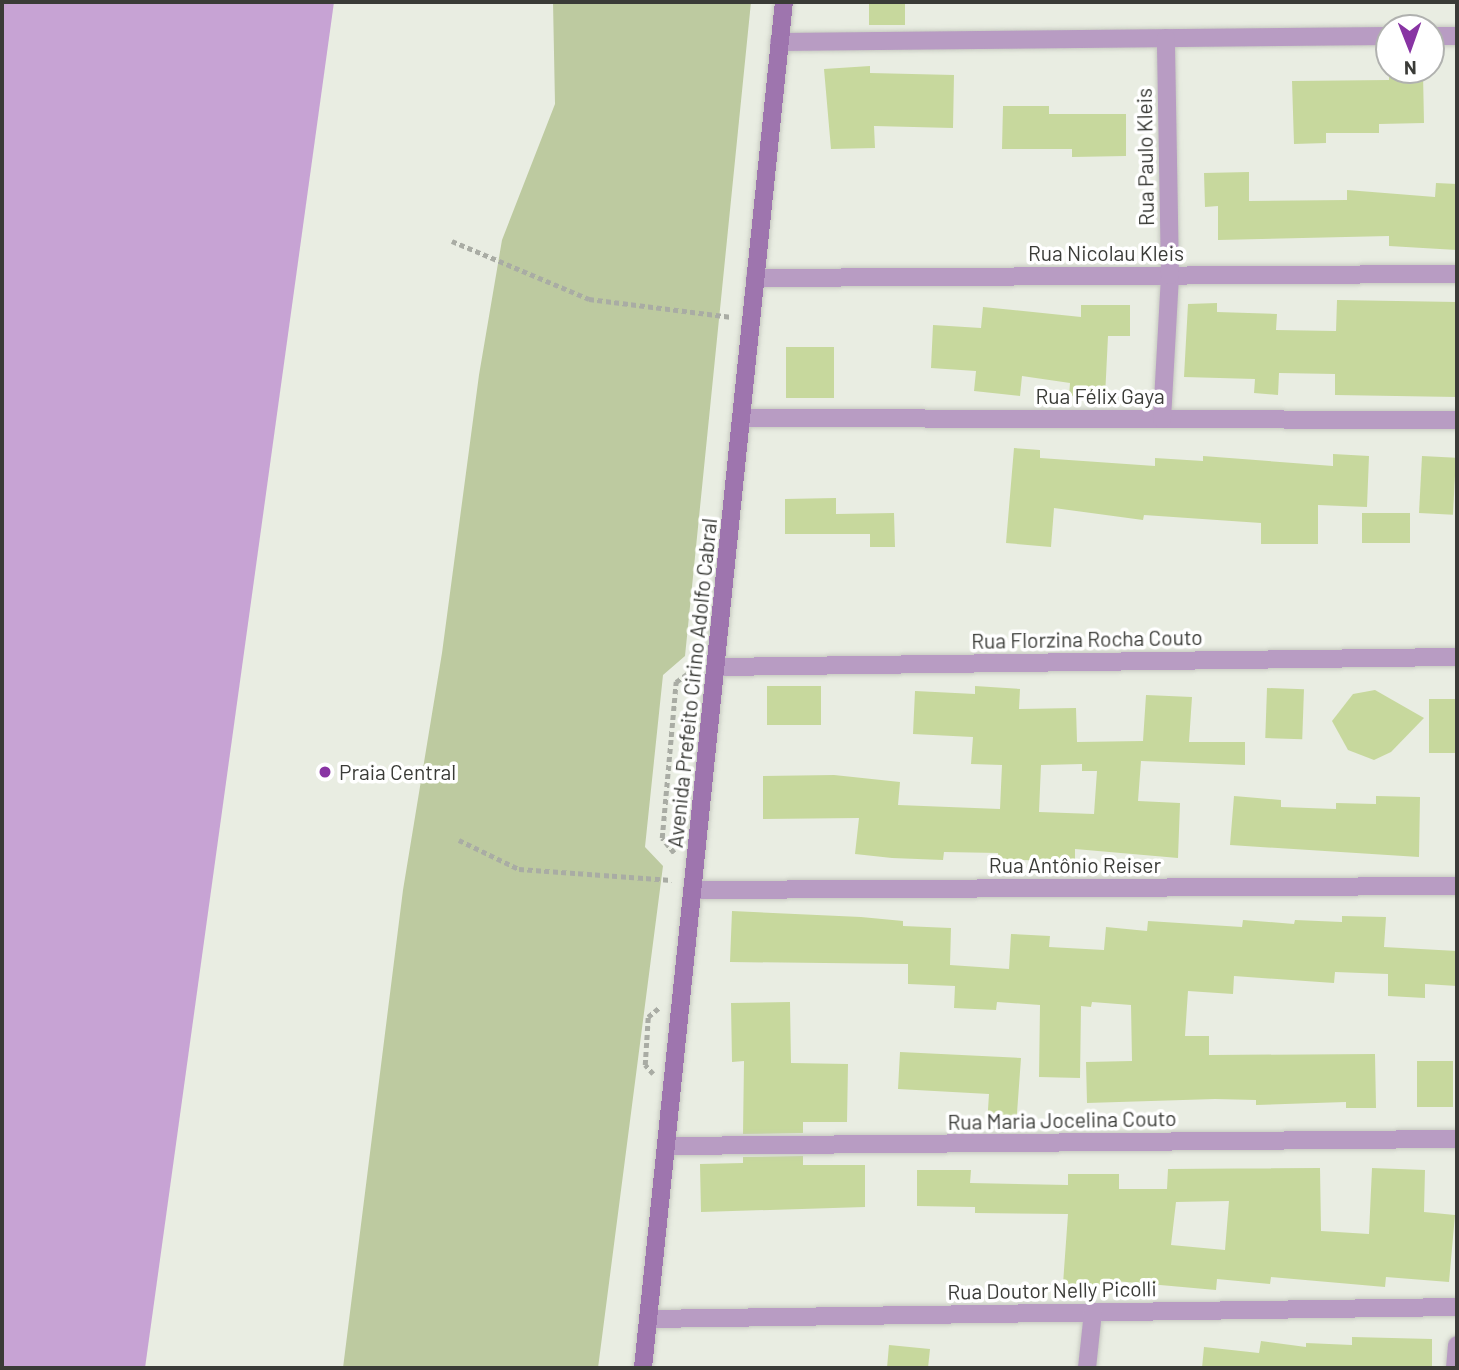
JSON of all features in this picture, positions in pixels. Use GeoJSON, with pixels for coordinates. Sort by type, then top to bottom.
{"type":"FeatureCollection","features":[{"type":"Feature","properties":{"kind":"main road","name":"Avenida Prefeito Cirino Adolfo Cabral"},"geometry":{"type":"LineString","coordinates":[[643,1368],[666,1146],[685,885],[718,667],[784,2]]}},
{"type":"Feature","properties":{"kind":"street"},"geometry":{"type":"LineString","coordinates":[[779,42],[1375,36]]}},
{"type":"Feature","properties":{"kind":"street","name":"Rua Paulo Kleis"},"geometry":{"type":"LineString","coordinates":[[1162,419],[1170,275],[1166,38]]}},
{"type":"Feature","properties":{"kind":"street","name":"Rua Nicolau Kleis"},"geometry":{"type":"LineString","coordinates":[[755,278],[1457,274]]}},
{"type":"Feature","properties":{"kind":"street","name":"Rua Félix Gaya"},"geometry":{"type":"LineString","coordinates":[[743,418],[1457,420]]}},
{"type":"Feature","properties":{"kind":"street","name":"Rua Florzina Rocha Couto"},"geometry":{"type":"LineString","coordinates":[[718,667],[1457,657]]}},
{"type":"Feature","properties":{"kind":"street","name":"Rua Antônio Reiser"},"geometry":{"type":"LineString","coordinates":[[685,885],[1457,886]]}},
{"type":"Feature","properties":{"kind":"street","name":"Rua Maria Jocelina Couto"},"geometry":{"type":"LineString","coordinates":[[666,1146],[1457,1139]]}},
{"type":"Feature","properties":{"kind":"street","name":"Rua Doutor Nelly Picolli"},"geometry":{"type":"LineString","coordinates":[[648,1319],[1457,1307]]}},
{"type":"Feature","properties":{"kind":"street"},"geometry":{"type":"LineString","coordinates":[[1087,1368],[1093,1312]]}},
{"type":"Feature","properties":{"kind":"street"},"geometry":{"type":"LineString","coordinates":[[1455,1368],[1457,1345]]}},
{"type":"Feature","properties":{"kind":"path"},"geometry":{"type":"LineString","coordinates":[[452,241],[589,299],[733,317]]}},
{"type":"Feature","properties":{"kind":"path"},"geometry":{"type":"LineString","coordinates":[[459,840],[519,869],[685,885]]}},
{"type":"Feature","properties":{"kind":"green space"},"geometry":{"type":"Polygon","coordinates":[[[553,2],[751,2],[685,656],[663,675],[645,847],[663,866],[598,1368],[343,1368],[403,890],[442,653],[479,375],[502,240],[555,104],[553,2]]]}},
{"type":"Feature","properties":{"kind":"shaded area"},"geometry":{"type":"Polygon","coordinates":[[[2,2],[334,2],[145,1368],[2,1368],[2,2]]]}},
{"type":"Feature","properties":{"kind":"building"},"geometry":{"type":"Polygon","coordinates":[[[869,2],[905,2],[905,25],[869,25],[869,2]]]}},
{"type":"Feature","properties":{"kind":"building"},"geometry":{"type":"Polygon","coordinates":[[[870,66],[870,73],[954,75],[953,128],[874,126],[875,148],[831,149],[824,69],[870,66]]]}},
{"type":"Feature","properties":{"kind":"building"},"geometry":{"type":"Polygon","coordinates":[[[1375,80],[1375,84],[1423,84],[1424,123],[1379,124],[1379,133],[1326,133],[1326,143],[1294,144],[1292,81],[1375,80]]]}},
{"type":"Feature","properties":{"kind":"building"},"geometry":{"type":"Polygon","coordinates":[[[1003,106],[1049,106],[1049,114],[1126,114],[1126,156],[1072,157],[1072,149],[1002,149],[1003,106]]]}},
{"type":"Feature","properties":{"kind":"building"},"geometry":{"type":"Polygon","coordinates":[[[1249,172],[1249,201],[1347,200],[1347,190],[1435,197],[1436,183],[1457,184],[1457,250],[1389,246],[1389,236],[1218,240],[1218,206],[1205,207],[1204,173],[1249,172]]]}},
{"type":"Feature","properties":{"kind":"building"},"geometry":{"type":"Polygon","coordinates":[[[1337,300],[1457,302],[1457,397],[1335,395],[1335,374],[1279,373],[1278,395],[1254,393],[1255,379],[1184,377],[1188,304],[1217,303],[1217,312],[1277,314],[1276,330],[1336,331],[1337,300]]]}},
{"type":"Feature","properties":{"kind":"building"},"geometry":{"type":"Polygon","coordinates":[[[1081,305],[1130,305],[1130,336],[1108,336],[1105,397],[1069,396],[1070,383],[1022,376],[1020,396],[974,391],[976,371],[931,368],[933,325],[981,328],[983,307],[1081,317],[1081,305]]]}},
{"type":"Feature","properties":{"kind":"building"},"geometry":{"type":"Polygon","coordinates":[[[786,347],[834,347],[834,398],[786,398],[786,347]]]}},
{"type":"Feature","properties":{"kind":"building"},"geometry":{"type":"Polygon","coordinates":[[[1014,448],[1040,450],[1040,458],[1155,466],[1155,458],[1203,461],[1203,456],[1333,466],[1333,454],[1369,456],[1367,507],[1318,505],[1318,544],[1261,544],[1261,523],[1144,515],[1143,520],[1054,508],[1051,547],[1006,543],[1014,448]]]}},
{"type":"Feature","properties":{"kind":"building"},"geometry":{"type":"Polygon","coordinates":[[[1422,456],[1456,458],[1453,515],[1419,513],[1422,456]]]}},
{"type":"Feature","properties":{"kind":"building"},"geometry":{"type":"Polygon","coordinates":[[[836,498],[836,514],[894,513],[895,547],[870,547],[870,534],[785,534],[785,499],[836,498]]]}},
{"type":"Feature","properties":{"kind":"building"},"geometry":{"type":"Polygon","coordinates":[[[1362,513],[1410,513],[1410,543],[1362,543],[1362,513]]]}},
{"type":"Feature","properties":{"kind":"building"},"geometry":{"type":"Polygon","coordinates":[[[767,686],[821,686],[821,725],[767,725],[767,686]]]}},
{"type":"Feature","properties":{"kind":"building"},"geometry":{"type":"Polygon","coordinates":[[[975,686],[1020,689],[1019,709],[1076,708],[1077,742],[1143,741],[1146,695],[1192,697],[1189,742],[1245,742],[1245,765],[1141,761],[1138,801],[1180,803],[1178,858],[1075,849],[1075,862],[998,859],[998,853],[944,852],[943,860],[892,858],[855,854],[859,818],[763,819],[763,776],[834,775],[900,782],[898,805],[1000,809],[1002,765],[971,764],[973,737],[913,734],[915,691],[975,694],[975,686]],[[1082,764],[1041,765],[1039,812],[1094,814],[1097,771],[1082,771],[1082,764]]]}},
{"type":"Feature","properties":{"kind":"building"},"geometry":{"type":"Polygon","coordinates":[[[1267,688],[1304,689],[1302,739],[1265,738],[1267,688]]]}},
{"type":"Feature","properties":{"kind":"building"},"geometry":{"type":"Polygon","coordinates":[[[1375,690],[1424,718],[1391,752],[1374,760],[1348,750],[1332,721],[1353,694],[1375,690]]]}},
{"type":"Feature","properties":{"kind":"building"},"geometry":{"type":"Polygon","coordinates":[[[1429,699],[1457,699],[1457,753],[1429,753],[1429,699]]]}},
{"type":"Feature","properties":{"kind":"building"},"geometry":{"type":"Polygon","coordinates":[[[1234,796],[1281,800],[1281,807],[1336,809],[1336,803],[1376,804],[1376,796],[1420,797],[1419,857],[1230,845],[1234,796]]]}},
{"type":"Feature","properties":{"kind":"building"},"geometry":{"type":"Polygon","coordinates":[[[732,911],[861,917],[903,921],[903,926],[951,928],[950,965],[1009,969],[1011,934],[1050,936],[1049,947],[1104,950],[1106,927],[1147,931],[1148,921],[1242,927],[1243,920],[1294,924],[1295,920],[1342,922],[1342,916],[1386,917],[1384,947],[1457,951],[1457,986],[1425,984],[1425,998],[1388,996],[1388,974],[1335,972],[1334,983],[1234,976],[1233,994],[1188,991],[1185,1036],[1209,1036],[1209,1055],[1375,1054],[1376,1108],[1346,1108],[1346,1102],[1256,1105],[1256,1100],[1215,1099],[1087,1103],[1086,1062],[1132,1061],[1131,1005],[1092,1002],[1091,1007],[1081,1006],[1080,1078],[1039,1077],[1040,1005],[997,1002],[996,1010],[954,1008],[955,986],[908,984],[908,964],[730,962],[732,911]]]}},
{"type":"Feature","properties":{"kind":"building"},"geometry":{"type":"Polygon","coordinates":[[[790,1002],[791,1063],[848,1064],[847,1122],[803,1122],[803,1133],[743,1134],[744,1061],[732,1062],[731,1003],[790,1002]]]}},
{"type":"Feature","properties":{"kind":"building"},"geometry":{"type":"Polygon","coordinates":[[[900,1052],[1021,1058],[1016,1127],[987,1125],[989,1094],[898,1089],[900,1052]]]}},
{"type":"Feature","properties":{"kind":"building"},"geometry":{"type":"Polygon","coordinates":[[[1417,1061],[1453,1061],[1453,1107],[1417,1107],[1417,1061]]]}},
{"type":"Feature","properties":{"kind":"building"},"geometry":{"type":"Polygon","coordinates":[[[803,1156],[803,1165],[865,1165],[865,1207],[701,1212],[700,1164],[743,1163],[743,1157],[803,1156]]]}},
{"type":"Feature","properties":{"kind":"building"},"geometry":{"type":"Polygon","coordinates":[[[1320,1168],[1321,1231],[1369,1234],[1372,1168],[1425,1170],[1424,1212],[1455,1215],[1449,1282],[1386,1277],[1385,1287],[1271,1277],[1270,1284],[1217,1279],[1216,1290],[1104,1280],[1103,1286],[1063,1284],[1068,1214],[975,1213],[975,1207],[917,1206],[917,1170],[971,1170],[970,1183],[1068,1185],[1068,1174],[1119,1174],[1119,1189],[1167,1189],[1168,1169],[1320,1168]],[[1229,1201],[1176,1202],[1171,1245],[1225,1250],[1229,1201]]]}},
{"type":"Feature","properties":{"kind":"building"},"geometry":{"type":"Polygon","coordinates":[[[1352,1337],[1432,1339],[1432,1368],[1202,1368],[1204,1347],[1259,1353],[1261,1341],[1306,1347],[1306,1343],[1352,1345],[1352,1337]]]}},
{"type":"Feature","properties":{"kind":"building"},"geometry":{"type":"Polygon","coordinates":[[[889,1345],[930,1349],[928,1368],[887,1368],[889,1345]]]}},
{"type":"Feature","properties":{"kind":"place","name":"Praia Central"},"geometry":{"type":"Point","coordinates":[325,772]}}]}
